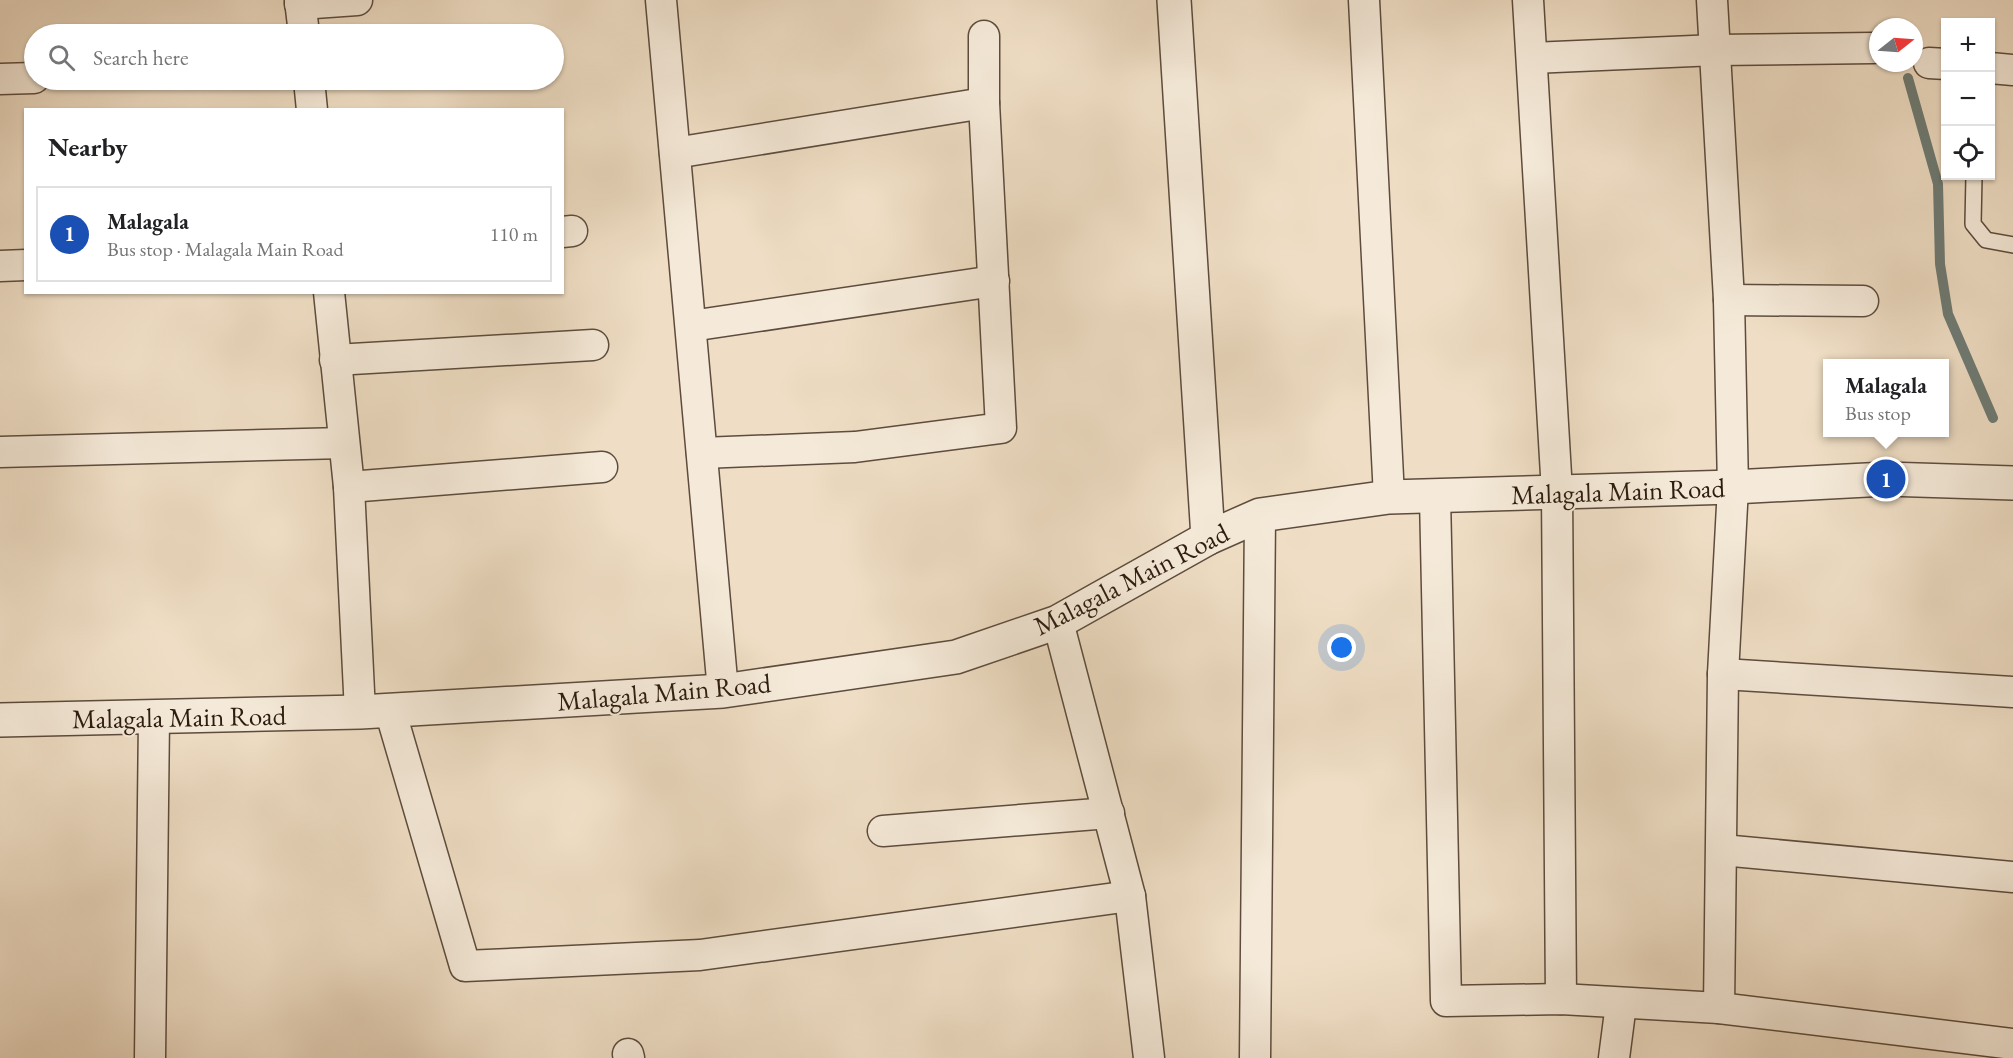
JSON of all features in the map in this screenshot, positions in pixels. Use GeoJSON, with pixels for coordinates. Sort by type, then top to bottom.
{"type":"FeatureCollection","features":[{"type":"Feature","properties":{"kind":"street"},"geometry":{"type":"LineString","coordinates":[[303,24],[300,2],[357,0]]}},
{"type":"Feature","properties":{"kind":"street"},"geometry":{"type":"LineString","coordinates":[[661,0],[723,691]]}},
{"type":"Feature","properties":{"kind":"street"},"geometry":{"type":"LineString","coordinates":[[1174,0],[1208,538]]}},
{"type":"Feature","properties":{"kind":"street"},"geometry":{"type":"LineString","coordinates":[[1364,0],[1389,497]]}},
{"type":"Feature","properties":{"kind":"street"},"geometry":{"type":"LineString","coordinates":[[1528,0],[1557,492],[1561,999]]}},
{"type":"Feature","properties":{"kind":"street"},"geometry":{"type":"LineString","coordinates":[[1712,0],[1729,300],[1733,487],[1723,674],[1719,1008]]}},
{"type":"Feature","properties":{"kind":"street"},"geometry":{"type":"LineString","coordinates":[[702,453],[855,447],[1001,428],[984,103],[984,36]]}},
{"type":"Feature","properties":{"kind":"street"},"geometry":{"type":"LineString","coordinates":[[1532,58],[1716,50],[1869,48]]}},
{"type":"Feature","properties":{"kind":"street"},"geometry":{"type":"LineString","coordinates":[[1995,68],[2013,70]]}},
{"type":"Feature","properties":{"kind":"street"},"geometry":{"type":"LineString","coordinates":[[0,79],[24,78]]}},
{"type":"Feature","properties":{"kind":"street"},"geometry":{"type":"LineString","coordinates":[[310,90],[312,108]]}},
{"type":"Feature","properties":{"kind":"street"},"geometry":{"type":"LineString","coordinates":[[675,153],[984,103]]}},
{"type":"Feature","properties":{"kind":"street"},"geometry":{"type":"LineString","coordinates":[[0,266],[24,265]]}},
{"type":"Feature","properties":{"kind":"street"},"geometry":{"type":"LineString","coordinates":[[691,326],[994,281]]}},
{"type":"Feature","properties":{"kind":"street"},"geometry":{"type":"LineString","coordinates":[[329,294],[375,711],[465,966],[700,955],[1130,896]]}},
{"type":"Feature","properties":{"kind":"street"},"geometry":{"type":"LineString","coordinates":[[1729,300],[1863,302]]}},
{"type":"Feature","properties":{"kind":"street"},"geometry":{"type":"LineString","coordinates":[[335,360],[593,345]]}},
{"type":"Feature","properties":{"kind":"street"},"geometry":{"type":"LineString","coordinates":[[0,452],[344,443]]}},
{"type":"Feature","properties":{"kind":"street"},"geometry":{"type":"LineString","coordinates":[[349,487],[602,467]]}},
{"type":"Feature","properties":{"kind":"street","name":"Malagala Main Road"},"geometry":{"type":"LineString","coordinates":[[0,720],[375,711],[723,691],[956,657],[1058,622],[1208,538],[1260,515],[1389,497],[1733,487],[1886,479],[2013,483]]}},
{"type":"Feature","properties":{"kind":"street"},"geometry":{"type":"LineString","coordinates":[[1435,497],[1446,1001],[1561,999],[1719,1008],[2013,1044]]}},
{"type":"Feature","properties":{"kind":"street"},"geometry":{"type":"LineString","coordinates":[[1255,1058],[1260,515]]}},
{"type":"Feature","properties":{"kind":"street"},"geometry":{"type":"LineString","coordinates":[[1058,622],[1130,896],[1149,1058]]}},
{"type":"Feature","properties":{"kind":"street"},"geometry":{"type":"LineString","coordinates":[[1723,674],[2013,692]]}},
{"type":"Feature","properties":{"kind":"street"},"geometry":{"type":"LineString","coordinates":[[150,1058],[154,718]]}},
{"type":"Feature","properties":{"kind":"street"},"geometry":{"type":"LineString","coordinates":[[883,831],[1109,813]]}},
{"type":"Feature","properties":{"kind":"street"},"geometry":{"type":"LineString","coordinates":[[1722,850],[2013,877]]}},
{"type":"Feature","properties":{"kind":"street"},"geometry":{"type":"LineString","coordinates":[[1614,1058],[1621,1004]]}},
{"type":"Feature","properties":{"kind":"lane"},"geometry":{"type":"LineString","coordinates":[[1974,180],[1973,224],[1986,240],[2013,245]]}},
{"type":"Feature","properties":{"kind":"waterway"},"geometry":{"type":"LineString","coordinates":[[1908,78],[1938,184],[1940,264],[1948,314],[1993,418]]}},
{"type":"Feature","properties":{"kind":"place","name":"Malagala"},"geometry":{"type":"Point","coordinates":[1886,479]}}]}
